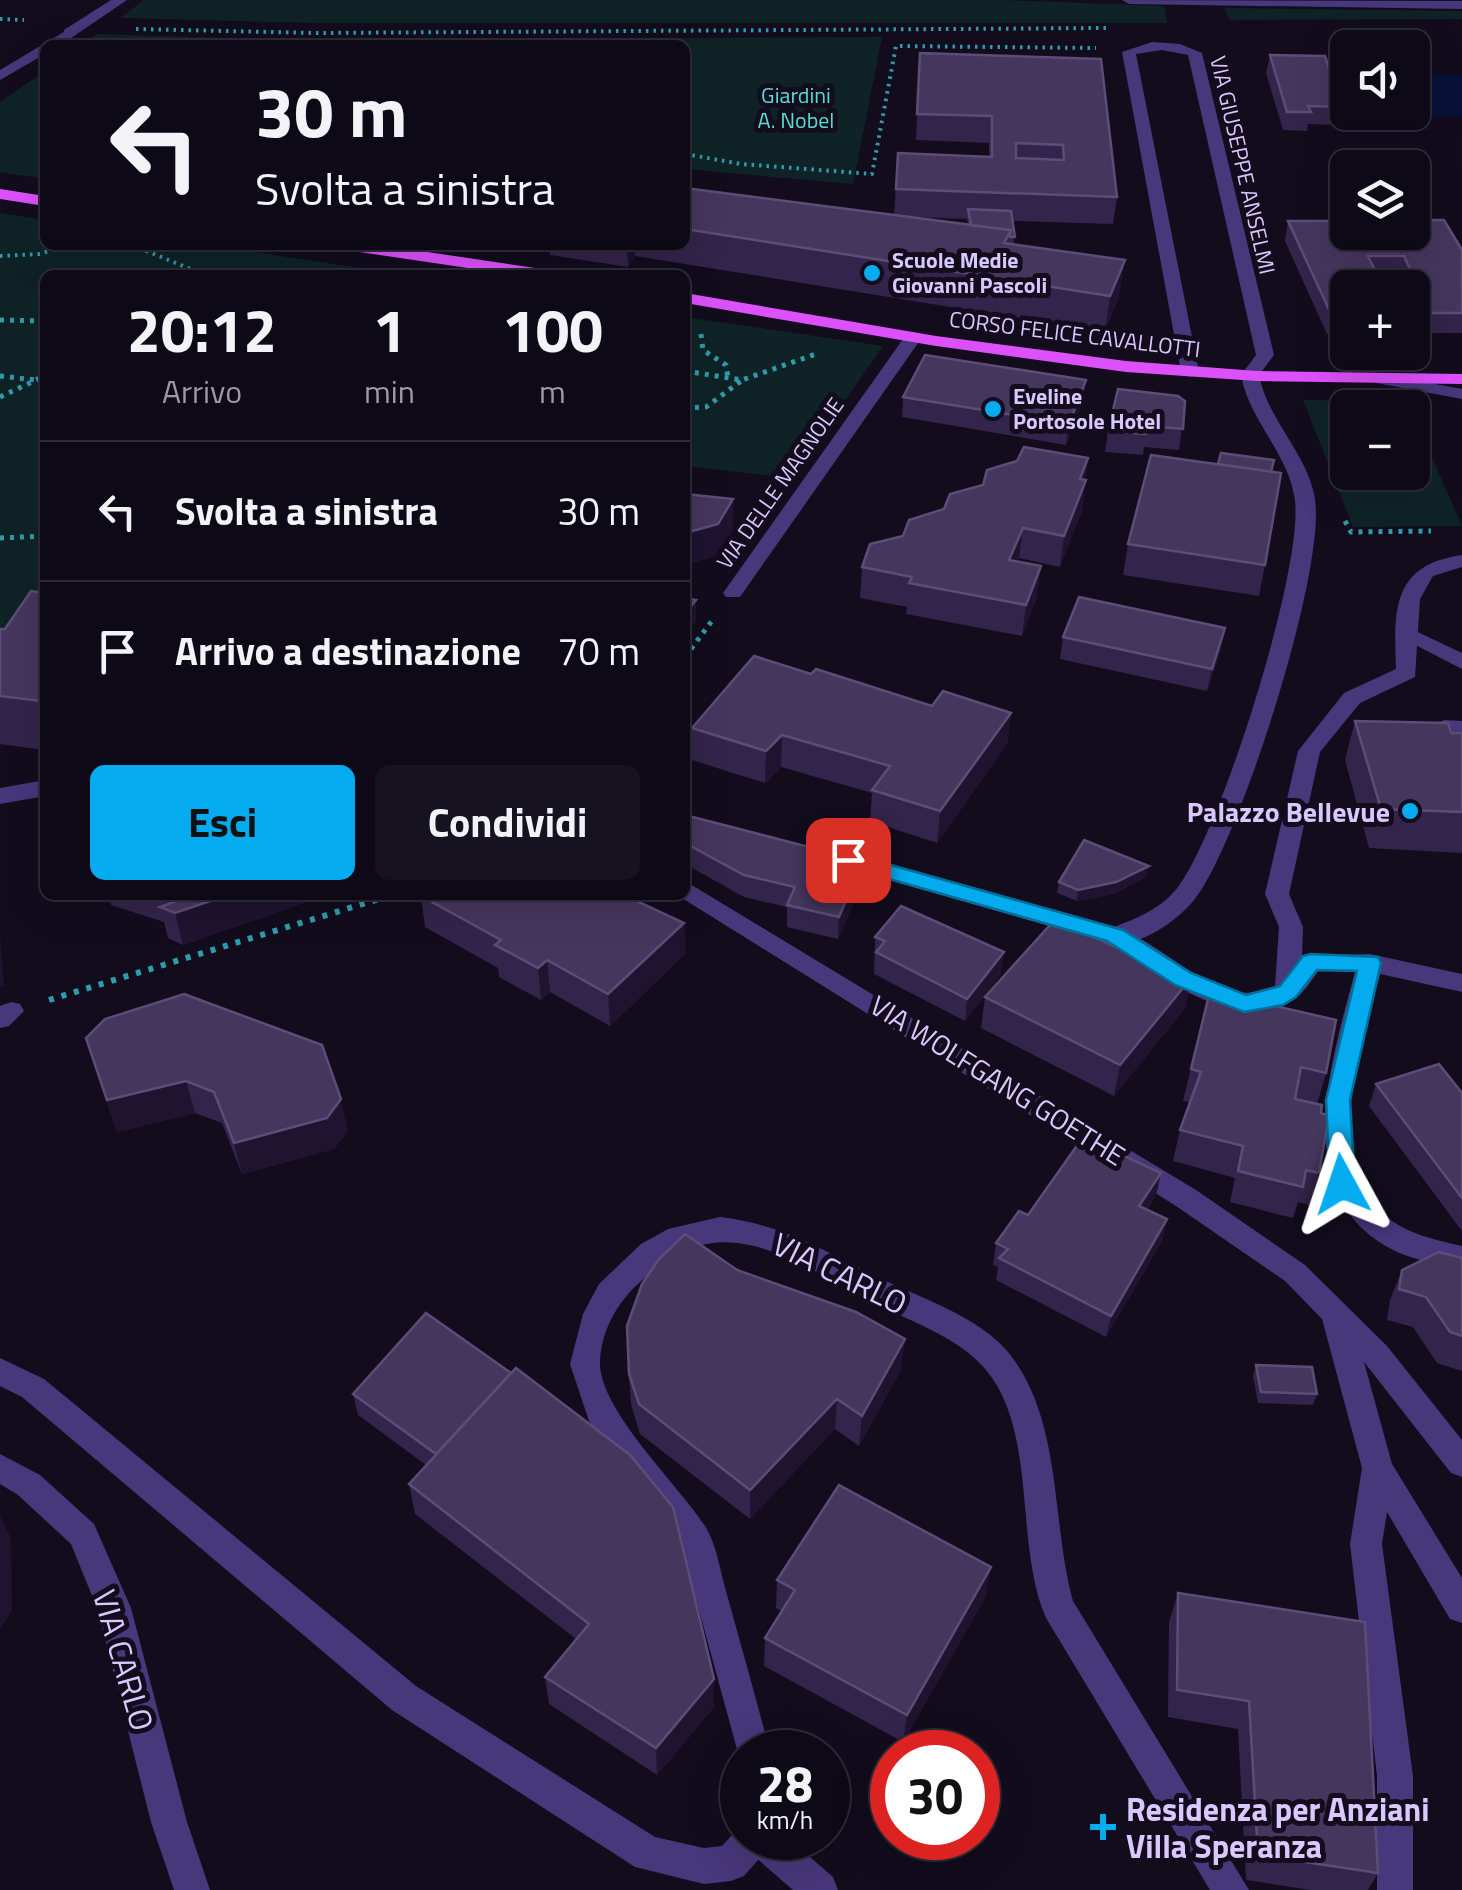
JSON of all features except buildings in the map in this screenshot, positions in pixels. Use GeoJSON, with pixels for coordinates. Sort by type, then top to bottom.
{"type":"FeatureCollection","features":[{"type":"Feature","properties":{"kind":"main road"},"geometry":{"type":"LineString","coordinates":[[0,194],[40,200]]}},
{"type":"Feature","properties":{"kind":"main road"},"geometry":{"type":"LineString","coordinates":[[380,250],[516,270]]}},
{"type":"Feature","properties":{"kind":"main road","name":"CORSO FELICE CAVALLOTTI"},"geometry":{"type":"LineString","coordinates":[[690,299],[914,336],[1190,372],[1462,379]]}},
{"type":"Feature","properties":{"kind":"street"},"geometry":{"type":"LineString","coordinates":[[56,40],[120,0]]}},
{"type":"Feature","properties":{"kind":"street"},"geometry":{"type":"LineString","coordinates":[[1129,0],[1462,5]]}},
{"type":"Feature","properties":{"kind":"street","name":"VIA GIUSEPPE ANSELMI"},"geometry":{"type":"LineString","coordinates":[[1134,49],[1186,48],[1195,53],[1264,355],[1250,375]]}},
{"type":"Feature","properties":{"kind":"street"},"geometry":{"type":"LineString","coordinates":[[1134,49],[1129,52],[1190,372]]}},
{"type":"Feature","properties":{"kind":"street"},"geometry":{"type":"LineString","coordinates":[[0,76],[40,50]]}},
{"type":"Feature","properties":{"kind":"street","name":"VIA DELLE MAGNOLIE"},"geometry":{"type":"LineString","coordinates":[[733,593],[914,336]]}},
{"type":"Feature","properties":{"kind":"street"},"geometry":{"type":"LineString","coordinates":[[1114,936],[1154,923],[1187,893],[1216,844],[1296,586],[1305,499],[1252,396],[1250,375]]}},
{"type":"Feature","properties":{"kind":"street"},"geometry":{"type":"LineString","coordinates":[[1382,379],[1462,394]]}},
{"type":"Feature","properties":{"kind":"street"},"geometry":{"type":"LineString","coordinates":[[1288,992],[1291,927],[1277,894],[1309,751],[1352,698],[1407,672],[1410,591],[1418,576],[1447,562],[1462,561]]}},
{"type":"Feature","properties":{"kind":"street"},"geometry":{"type":"LineString","coordinates":[[1406,632],[1462,662]]}},
{"type":"Feature","properties":{"kind":"street"},"geometry":{"type":"LineString","coordinates":[[0,796],[40,789]]}},
{"type":"Feature","properties":{"kind":"street"},"geometry":{"type":"LineString","coordinates":[[812,851],[1114,936],[1183,979],[1244,1004],[1275,1000],[1288,992],[1311,962],[1370,963],[1435,973],[1462,982]]}},
{"type":"Feature","properties":{"kind":"street","name":"VIA WOLFGANG GOETHE"},"geometry":{"type":"LineString","coordinates":[[690,891],[1186,1198],[1295,1273],[1376,1355],[1462,1462]]}},
{"type":"Feature","properties":{"kind":"street"},"geometry":{"type":"LineString","coordinates":[[1370,963],[1338,1100],[1342,1184],[1356,1207],[1404,1242],[1462,1258]]}},
{"type":"Feature","properties":{"kind":"street","name":"VIA CARLO"},"geometry":{"type":"LineString","coordinates":[[747,1730],[695,1538],[600,1412],[585,1364],[598,1314],[609,1293],[651,1252],[678,1237],[720,1228],[761,1234],[962,1334],[997,1361],[1016,1397],[1036,1455],[1048,1570],[1058,1607],[1232,1890]]}},
{"type":"Feature","properties":{"kind":"street"},"geometry":{"type":"LineString","coordinates":[[1334,1313],[1378,1468],[1462,1608]]}},
{"type":"Feature","properties":{"kind":"street"},"geometry":{"type":"LineString","coordinates":[[0,1371],[33,1388],[404,1698],[648,1854],[704,1866],[734,1860]]}},
{"type":"Feature","properties":{"kind":"street","name":"VIA CARLO"},"geometry":{"type":"LineString","coordinates":[[0,1468],[28,1485],[83,1534],[114,1608],[169,1822],[192,1890]]}},
{"type":"Feature","properties":{"kind":"street"},"geometry":{"type":"LineString","coordinates":[[1378,1468],[1366,1544],[1394,1776],[1395,1890]]}},
{"type":"Feature","properties":{"kind":"street"},"geometry":{"type":"LineString","coordinates":[[786,1860],[820,1890]]}},
{"type":"Feature","properties":{"kind":"path"},"geometry":{"type":"LineString","coordinates":[[75,28],[316,34],[1120,28]]}},
{"type":"Feature","properties":{"kind":"path"},"geometry":{"type":"LineString","coordinates":[[690,155],[741,164],[872,174],[896,46],[1134,49]]}},
{"type":"Feature","properties":{"kind":"path"},"geometry":{"type":"LineString","coordinates":[[0,256],[52,250]]}},
{"type":"Feature","properties":{"kind":"path"},"geometry":{"type":"LineString","coordinates":[[144,250],[193,270]]}},
{"type":"Feature","properties":{"kind":"path"},"geometry":{"type":"LineString","coordinates":[[0,320],[40,321]]}},
{"type":"Feature","properties":{"kind":"path"},"geometry":{"type":"LineString","coordinates":[[690,408],[706,407],[742,380],[812,359],[836,324]]}},
{"type":"Feature","properties":{"kind":"path"},"geometry":{"type":"LineString","coordinates":[[699,331],[702,350],[726,365],[728,378]]}},
{"type":"Feature","properties":{"kind":"path"},"geometry":{"type":"LineString","coordinates":[[690,373],[742,380]]}},
{"type":"Feature","properties":{"kind":"path"},"geometry":{"type":"LineString","coordinates":[[0,376],[40,380]]}},
{"type":"Feature","properties":{"kind":"path"},"geometry":{"type":"LineString","coordinates":[[0,398],[40,381]]}},
{"type":"Feature","properties":{"kind":"path"},"geometry":{"type":"LineString","coordinates":[[1305,499],[1334,498],[1351,532],[1444,531]]}},
{"type":"Feature","properties":{"kind":"path"},"geometry":{"type":"LineString","coordinates":[[0,538],[40,536]]}},
{"type":"Feature","properties":{"kind":"path","name":"VIA DELLE MAGNOLIE"},"geometry":{"type":"LineString","coordinates":[[690,650],[733,593]]}},
{"type":"Feature","properties":{"kind":"path"},"geometry":{"type":"LineString","coordinates":[[6,1015],[376,900]]}},
{"type":"Feature","properties":{"kind":"green space"},"geometry":{"type":"Polygon","coordinates":[[[144,0],[1003,0],[1164,6],[1167,23],[313,23],[120,18],[144,0]]]}},
{"type":"Feature","properties":{"kind":"green space"},"geometry":{"type":"Polygon","coordinates":[[[1224,8],[1462,11],[1462,19],[1230,20],[1224,8]]]}},
{"type":"Feature","properties":{"kind":"green space","name":"Giardini A. Nobel"},"geometry":{"type":"Polygon","coordinates":[[[97,34],[285,40],[89,40],[97,34]]]}},
{"type":"Feature","properties":{"kind":"green space","name":"Giardini A. Nobel"},"geometry":{"type":"Polygon","coordinates":[[[882,37],[853,184],[690,169],[690,40],[285,40],[882,37]]]}},
{"type":"Feature","properties":{"kind":"green space"},"geometry":{"type":"Polygon","coordinates":[[[40,74],[40,178],[0,172],[0,102],[40,74]]]}},
{"type":"Feature","properties":{"kind":"green space"},"geometry":{"type":"Polygon","coordinates":[[[0,213],[40,219],[40,250],[242,250],[372,270],[40,270],[40,637],[0,658],[0,213]]]}},
{"type":"Feature","properties":{"kind":"green space"},"geometry":{"type":"Polygon","coordinates":[[[690,318],[883,346],[791,478],[690,467],[690,318]]]}},
{"type":"Feature","properties":{"kind":"green space"},"geometry":{"type":"Polygon","coordinates":[[[1303,400],[1330,400],[1330,469],[1303,400]]]}},
{"type":"Feature","properties":{"kind":"green space"},"geometry":{"type":"Polygon","coordinates":[[[1430,453],[1462,526],[1353,527],[1338,490],[1430,490],[1430,453]]]}},
{"type":"Feature","properties":{"kind":"shaded area"},"geometry":{"type":"Polygon","coordinates":[[[1430,74],[1462,75],[1462,117],[1430,117],[1430,74]]]}},
{"type":"Feature","properties":{"kind":"place","name":"Scuole Medie Giovanni Pascoli"},"geometry":{"type":"Point","coordinates":[872,273]}},
{"type":"Feature","properties":{"kind":"place","name":"Eveline Portosole Hotel"},"geometry":{"type":"Point","coordinates":[993,409]}},
{"type":"Feature","properties":{"kind":"place","name":"Palazzo Bellevue"},"geometry":{"type":"Point","coordinates":[1410,811]}},
{"type":"Feature","properties":{"kind":"place","name":"Residenza per Anziani Villa Speranza"},"geometry":{"type":"Point","coordinates":[1103,1827]}},
{"type":"Feature","properties":{"kind":"route"},"geometry":{"type":"LineString","coordinates":[[848,860],[1114,936],[1183,979],[1244,1004],[1275,1000],[1288,992],[1311,962],[1370,963],[1338,1100],[1342,1184]]}}]}
